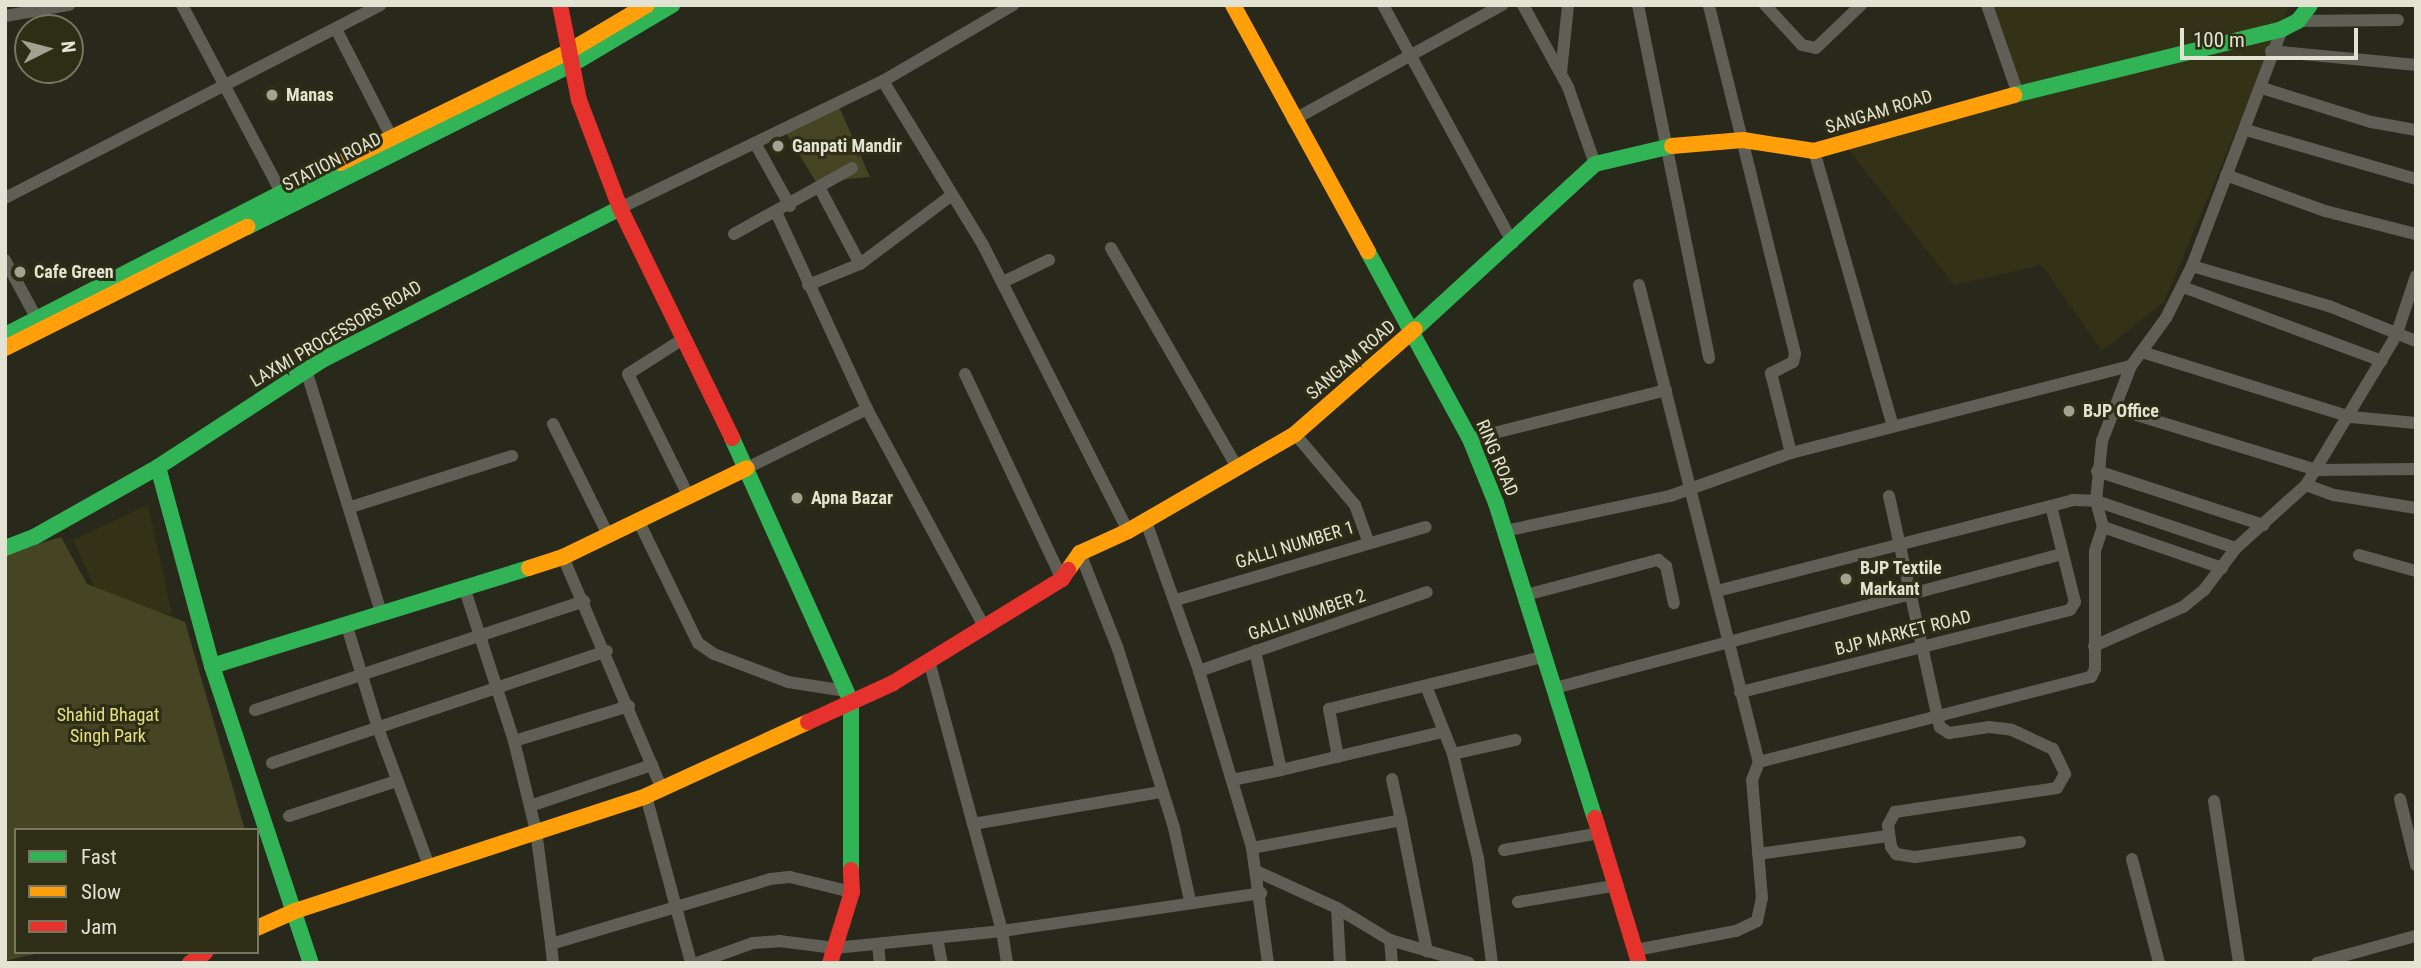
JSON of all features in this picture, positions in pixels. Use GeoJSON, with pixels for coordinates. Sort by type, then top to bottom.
{"type":"FeatureCollection","features":[{"type":"Feature","properties":{"kind":"street"},"geometry":{"type":"LineString","coordinates":[[5,16],[69,5]]}},
{"type":"Feature","properties":{"kind":"street"},"geometry":{"type":"LineString","coordinates":[[182,5],[223,87],[281,192]]}},
{"type":"Feature","properties":{"kind":"street"},"geometry":{"type":"LineString","coordinates":[[5,198],[380,5]]}},
{"type":"Feature","properties":{"kind":"street"},"geometry":{"type":"LineString","coordinates":[[560,5],[568,60],[620,208],[747,468],[849,696],[852,892],[832,955]]}},
{"type":"Feature","properties":{"kind":"street","name":"STATION ROAD"},"geometry":{"type":"LineString","coordinates":[[5,335],[391,138],[568,60],[647,5]]}},
{"type":"Feature","properties":{"kind":"street","name":"STATION ROAD"},"geometry":{"type":"LineString","coordinates":[[5,348],[672,5]]}},
{"type":"Feature","properties":{"kind":"street"},"geometry":{"type":"LineString","coordinates":[[620,208],[883,81],[1013,5]]}},
{"type":"Feature","properties":{"kind":"street","name":"RING ROAD"},"geometry":{"type":"LineString","coordinates":[[1233,5],[1293,120],[1470,439],[1505,531],[1546,656],[1618,885],[1637,956]]}},
{"type":"Feature","properties":{"kind":"street"},"geometry":{"type":"LineString","coordinates":[[1383,5],[1513,243]]}},
{"type":"Feature","properties":{"kind":"street"},"geometry":{"type":"LineString","coordinates":[[1293,120],[1502,5]]}},
{"type":"Feature","properties":{"kind":"street"},"geometry":{"type":"LineString","coordinates":[[1523,5],[1561,73],[1595,164]]}},
{"type":"Feature","properties":{"kind":"street"},"geometry":{"type":"LineString","coordinates":[[1561,73],[1569,5]]}},
{"type":"Feature","properties":{"kind":"street"},"geometry":{"type":"LineString","coordinates":[[1637,5],[1668,146],[1709,358]]}},
{"type":"Feature","properties":{"kind":"street"},"geometry":{"type":"LineString","coordinates":[[1765,5],[1802,45],[1816,48],[1860,6]]}},
{"type":"Feature","properties":{"kind":"street"},"geometry":{"type":"LineString","coordinates":[[1987,5],[2018,94]]}},
{"type":"Feature","properties":{"kind":"street","name":"SANGAM ROAD"},"geometry":{"type":"LineString","coordinates":[[1080,553],[1128,531],[1295,434],[1513,243],[1595,164],[1668,146],[1743,140],[1814,151],[2018,94],[2282,29],[2298,21],[2310,5]]}},
{"type":"Feature","properties":{"kind":"street"},"geometry":{"type":"LineString","coordinates":[[1709,6],[1795,354],[1793,362],[1776,367],[1771,373],[1791,453]]}},
{"type":"Feature","properties":{"kind":"street"},"geometry":{"type":"LineString","coordinates":[[2298,21],[2398,20]]}},
{"type":"Feature","properties":{"kind":"street"},"geometry":{"type":"LineString","coordinates":[[335,29],[391,138]]}},
{"type":"Feature","properties":{"kind":"street"},"geometry":{"type":"LineString","coordinates":[[1759,762],[2082,683],[2095,669],[2095,551],[2103,527],[2096,501],[2102,441],[2117,409],[2131,366],[2183,287],[2246,130],[2262,88],[2271,51],[2282,29]]}},
{"type":"Feature","properties":{"kind":"street"},"geometry":{"type":"LineString","coordinates":[[2271,51],[2416,65]]}},
{"type":"Feature","properties":{"kind":"street"},"geometry":{"type":"LineString","coordinates":[[883,81],[1003,282],[1128,531]]}},
{"type":"Feature","properties":{"kind":"street"},"geometry":{"type":"LineString","coordinates":[[2262,88],[2371,122],[2416,130]]}},
{"type":"Feature","properties":{"kind":"street"},"geometry":{"type":"LineString","coordinates":[[2246,130],[2416,179]]}},
{"type":"Feature","properties":{"kind":"street"},"geometry":{"type":"LineString","coordinates":[[755,143],[790,206]]}},
{"type":"Feature","properties":{"kind":"street"},"geometry":{"type":"LineString","coordinates":[[1814,151],[1893,426]]}},
{"type":"Feature","properties":{"kind":"street"},"geometry":{"type":"LineString","coordinates":[[734,234],[790,206],[852,168]]}},
{"type":"Feature","properties":{"kind":"street"},"geometry":{"type":"LineString","coordinates":[[2226,175],[2325,211],[2416,234]]}},
{"type":"Feature","properties":{"kind":"street"},"geometry":{"type":"LineString","coordinates":[[820,187],[860,264]]}},
{"type":"Feature","properties":{"kind":"street"},"geometry":{"type":"LineString","coordinates":[[808,285],[860,264],[952,194]]}},
{"type":"Feature","properties":{"kind":"street","name":"LAXMI PROCESSORS ROAD"},"geometry":{"type":"LineString","coordinates":[[5,548],[34,537],[158,467],[306,370],[467,283],[620,208]]}},
{"type":"Feature","properties":{"kind":"street"},"geometry":{"type":"LineString","coordinates":[[776,212],[867,409],[985,628]]}},
{"type":"Feature","properties":{"kind":"street"},"geometry":{"type":"LineString","coordinates":[[1111,248],[1238,469]]}},
{"type":"Feature","properties":{"kind":"street"},"geometry":{"type":"LineString","coordinates":[[5,260],[37,319]]}},
{"type":"Feature","properties":{"kind":"street"},"geometry":{"type":"LineString","coordinates":[[1003,282],[1049,260]]}},
{"type":"Feature","properties":{"kind":"street"},"geometry":{"type":"LineString","coordinates":[[2192,266],[2329,306],[2416,341]]}},
{"type":"Feature","properties":{"kind":"street"},"geometry":{"type":"LineString","coordinates":[[2094,646],[2183,607],[2222,568],[2236,548],[2306,485],[2350,417],[2396,335],[2416,276]]}},
{"type":"Feature","properties":{"kind":"street"},"geometry":{"type":"LineString","coordinates":[[1637,956],[1750,926],[1760,914],[1752,780],[1759,762],[1728,646],[1692,487],[1639,285]]}},
{"type":"Feature","properties":{"kind":"street"},"geometry":{"type":"LineString","coordinates":[[2183,287],[2382,361]]}},
{"type":"Feature","properties":{"kind":"street"},"geometry":{"type":"LineString","coordinates":[[683,339],[628,374],[690,497]]}},
{"type":"Feature","properties":{"kind":"street"},"geometry":{"type":"LineString","coordinates":[[2142,352],[2350,417],[2416,423]]}},
{"type":"Feature","properties":{"kind":"street"},"geometry":{"type":"LineString","coordinates":[[1505,531],[1670,496],[1791,453],[2131,366]]}},
{"type":"Feature","properties":{"kind":"street"},"geometry":{"type":"LineString","coordinates":[[306,370],[351,507],[381,612]]}},
{"type":"Feature","properties":{"kind":"street"},"geometry":{"type":"LineString","coordinates":[[965,374],[1062,579]]}},
{"type":"Feature","properties":{"kind":"street"},"geometry":{"type":"LineString","coordinates":[[1470,439],[1666,390]]}},
{"type":"Feature","properties":{"kind":"street"},"geometry":{"type":"LineString","coordinates":[[212,666],[564,557],[607,533],[690,497],[867,409]]}},
{"type":"Feature","properties":{"kind":"street"},"geometry":{"type":"LineString","coordinates":[[2117,409],[2316,470],[2416,469]]}},
{"type":"Feature","properties":{"kind":"street"},"geometry":{"type":"LineString","coordinates":[[553,424],[607,533]]}},
{"type":"Feature","properties":{"kind":"street"},"geometry":{"type":"LineString","coordinates":[[1295,434],[1355,505],[1368,541]]}},
{"type":"Feature","properties":{"kind":"street"},"geometry":{"type":"LineString","coordinates":[[351,507],[512,456]]}},
{"type":"Feature","properties":{"kind":"street"},"geometry":{"type":"LineString","coordinates":[[158,467],[212,666],[268,842],[295,911],[311,963]]}},
{"type":"Feature","properties":{"kind":"street"},"geometry":{"type":"LineString","coordinates":[[2097,471],[2263,525]]}},
{"type":"Feature","properties":{"kind":"street"},"geometry":{"type":"LineString","coordinates":[[2306,485],[2333,495],[2416,508]]}},
{"type":"Feature","properties":{"kind":"street"},"geometry":{"type":"LineString","coordinates":[[1889,496],[1939,719],[1949,733],[2001,728],[2053,749],[2063,763],[2064,783],[2057,788],[1902,810],[1891,817],[1888,835],[1896,854],[1905,857],[2020,842]]}},
{"type":"Feature","properties":{"kind":"street"},"geometry":{"type":"LineString","coordinates":[[1717,591],[2073,500],[2096,501],[2236,548]]}},
{"type":"Feature","properties":{"kind":"street"},"geometry":{"type":"LineString","coordinates":[[1555,688],[1728,646],[2062,554],[2051,506]]}},
{"type":"Feature","properties":{"kind":"street"},"geometry":{"type":"LineString","coordinates":[[1145,519],[1176,600],[1252,848],[1261,893],[1268,963]]}},
{"type":"Feature","properties":{"kind":"street"},"geometry":{"type":"LineString","coordinates":[[638,520],[698,643],[788,682],[849,696]]}},
{"type":"Feature","properties":{"kind":"street","name":"GALLI NUMBER 1"},"geometry":{"type":"LineString","coordinates":[[1176,600],[1368,541],[1426,527]]}},
{"type":"Feature","properties":{"kind":"street"},"geometry":{"type":"LineString","coordinates":[[2103,527],[2222,568]]}},
{"type":"Feature","properties":{"kind":"street"},"geometry":{"type":"LineString","coordinates":[[259,927],[295,911],[662,789],[849,696],[929,661],[1062,579],[1080,553]]}},
{"type":"Feature","properties":{"kind":"street"},"geometry":{"type":"LineString","coordinates":[[1080,553],[1118,649],[1160,792],[1174,828],[1190,901]]}},
{"type":"Feature","properties":{"kind":"street","name":"BJP MARKET ROAD"},"geometry":{"type":"LineString","coordinates":[[1740,692],[2074,606],[2062,554]]}},
{"type":"Feature","properties":{"kind":"street"},"geometry":{"type":"LineString","coordinates":[[2359,555],[2416,571]]}},
{"type":"Feature","properties":{"kind":"street"},"geometry":{"type":"LineString","coordinates":[[564,557],[607,651],[662,789]]}},
{"type":"Feature","properties":{"kind":"street"},"geometry":{"type":"LineString","coordinates":[[1526,595],[1658,560],[1666,566],[1674,603]]}},
{"type":"Feature","properties":{"kind":"street"},"geometry":{"type":"LineString","coordinates":[[464,587],[514,741],[536,831],[553,963]]}},
{"type":"Feature","properties":{"kind":"street","name":"GALLI NUMBER 2"},"geometry":{"type":"LineString","coordinates":[[1199,671],[1427,592]]}},
{"type":"Feature","properties":{"kind":"street"},"geometry":{"type":"LineString","coordinates":[[256,710],[362,677],[584,601]]}},
{"type":"Feature","properties":{"kind":"street"},"geometry":{"type":"LineString","coordinates":[[346,623],[378,729],[429,866]]}},
{"type":"Feature","properties":{"kind":"street"},"geometry":{"type":"LineString","coordinates":[[272,763],[498,690],[607,651]]}},
{"type":"Feature","properties":{"kind":"street"},"geometry":{"type":"LineString","coordinates":[[1255,651],[1281,770]]}},
{"type":"Feature","properties":{"kind":"street"},"geometry":{"type":"LineString","coordinates":[[1338,757],[1329,709],[1546,656]]}},
{"type":"Feature","properties":{"kind":"street"},"geometry":{"type":"LineString","coordinates":[[929,661],[1002,931],[1007,963]]}},
{"type":"Feature","properties":{"kind":"street"},"geometry":{"type":"LineString","coordinates":[[1426,686],[1442,732],[1453,754],[1478,858],[1492,963]]}},
{"type":"Feature","properties":{"kind":"street"},"geometry":{"type":"LineString","coordinates":[[514,741],[629,706]]}},
{"type":"Feature","properties":{"kind":"street"},"geometry":{"type":"LineString","coordinates":[[1233,780],[1442,732]]}},
{"type":"Feature","properties":{"kind":"street"},"geometry":{"type":"LineString","coordinates":[[1453,754],[1514,740]]}},
{"type":"Feature","properties":{"kind":"street"},"geometry":{"type":"LineString","coordinates":[[530,806],[652,765]]}},
{"type":"Feature","properties":{"kind":"street"},"geometry":{"type":"LineString","coordinates":[[1392,779],[1427,951]]}},
{"type":"Feature","properties":{"kind":"street"},"geometry":{"type":"LineString","coordinates":[[289,816],[397,781]]}},
{"type":"Feature","properties":{"kind":"street"},"geometry":{"type":"LineString","coordinates":[[973,824],[1160,792]]}},
{"type":"Feature","properties":{"kind":"street"},"geometry":{"type":"LineString","coordinates":[[646,796],[691,963]]}},
{"type":"Feature","properties":{"kind":"street"},"geometry":{"type":"LineString","coordinates":[[2400,799],[2416,865]]}},
{"type":"Feature","properties":{"kind":"street"},"geometry":{"type":"LineString","coordinates":[[2214,801],[2239,963]]}},
{"type":"Feature","properties":{"kind":"street"},"geometry":{"type":"LineString","coordinates":[[1252,848],[1401,820]]}},
{"type":"Feature","properties":{"kind":"street"},"geometry":{"type":"LineString","coordinates":[[1504,850],[1600,833]]}},
{"type":"Feature","properties":{"kind":"street"},"geometry":{"type":"LineString","coordinates":[[1758,854],[1888,835]]}},
{"type":"Feature","properties":{"kind":"street"},"geometry":{"type":"LineString","coordinates":[[2132,859],[2159,963]]}},
{"type":"Feature","properties":{"kind":"street"},"geometry":{"type":"LineString","coordinates":[[1258,872],[1337,908],[1390,940],[1469,963]]}},
{"type":"Feature","properties":{"kind":"street"},"geometry":{"type":"LineString","coordinates":[[551,944],[790,877],[852,892]]}},
{"type":"Feature","properties":{"kind":"street"},"geometry":{"type":"LineString","coordinates":[[1518,902],[1618,885]]}},
{"type":"Feature","properties":{"kind":"street"},"geometry":{"type":"LineString","coordinates":[[697,963],[753,943],[779,940],[832,955],[878,945],[1002,931],[1190,901],[1261,893]]}},
{"type":"Feature","properties":{"kind":"street"},"geometry":{"type":"LineString","coordinates":[[1337,908],[1340,963]]}},
{"type":"Feature","properties":{"kind":"street"},"geometry":{"type":"LineString","coordinates":[[2317,963],[2364,957],[2416,936]]}},
{"type":"Feature","properties":{"kind":"street"},"geometry":{"type":"LineString","coordinates":[[937,938],[942,963]]}},
{"type":"Feature","properties":{"kind":"street"},"geometry":{"type":"LineString","coordinates":[[1390,940],[1392,963]]}},
{"type":"Feature","properties":{"kind":"street"},"geometry":{"type":"LineString","coordinates":[[878,945],[880,963]]}},
{"type":"Feature","properties":{"kind":"shaded area"},"geometry":{"type":"Polygon","coordinates":[[[1991,5],[2289,5],[2164,302],[2102,351],[2042,265],[1954,285],[1842,141],[2013,92],[1991,5]]]}},
{"type":"Feature","properties":{"kind":"shaded area"},"geometry":{"type":"Polygon","coordinates":[[[148,505],[172,615],[100,599],[73,540],[148,505]]]}},
{"type":"Feature","properties":{"kind":"green space"},"geometry":{"type":"Polygon","coordinates":[[[837,102],[870,177],[836,180],[822,192],[783,128],[837,102]]]}},
{"type":"Feature","properties":{"kind":"green space","name":"Shahid Bhagat Singh Park"},"geometry":{"type":"Polygon","coordinates":[[[61,537],[87,584],[185,622],[244,828],[14,828],[14,954],[35,954],[5,961],[5,554],[61,537]]]}},
{"type":"Feature","properties":{"kind":"traffic: fast"},"geometry":{"type":"LineString","coordinates":[[247,227],[569,66],[672,5]]}},
{"type":"Feature","properties":{"kind":"traffic: fast"},"geometry":{"type":"LineString","coordinates":[[2014,95],[2282,29],[2298,21],[2310,5]]}},
{"type":"Feature","properties":{"kind":"traffic: fast"},"geometry":{"type":"LineString","coordinates":[[1415,329],[1595,164],[1672,146]]}},
{"type":"Feature","properties":{"kind":"traffic: fast"},"geometry":{"type":"LineString","coordinates":[[5,335],[340,163]]}},
{"type":"Feature","properties":{"kind":"traffic: fast"},"geometry":{"type":"LineString","coordinates":[[5,548],[34,537],[158,467],[322,360],[620,208]]}},
{"type":"Feature","properties":{"kind":"traffic: fast"},"geometry":{"type":"LineString","coordinates":[[1368,252],[1470,439],[1496,503],[1595,818]]}},
{"type":"Feature","properties":{"kind":"traffic: fast"},"geometry":{"type":"LineString","coordinates":[[732,438],[851,702],[851,870]]}},
{"type":"Feature","properties":{"kind":"traffic: fast"},"geometry":{"type":"LineString","coordinates":[[158,467],[212,666],[311,963]]}},
{"type":"Feature","properties":{"kind":"traffic: fast"},"geometry":{"type":"LineString","coordinates":[[212,666],[529,568]]}},
{"type":"Feature","properties":{"kind":"traffic: slow"},"geometry":{"type":"LineString","coordinates":[[340,163],[566,53],[647,5]]}},
{"type":"Feature","properties":{"kind":"traffic: slow"},"geometry":{"type":"LineString","coordinates":[[1233,5],[1368,252]]}},
{"type":"Feature","properties":{"kind":"traffic: slow"},"geometry":{"type":"LineString","coordinates":[[1672,146],[1743,140],[1814,151],[2014,95]]}},
{"type":"Feature","properties":{"kind":"traffic: slow"},"geometry":{"type":"LineString","coordinates":[[5,348],[247,227]]}},
{"type":"Feature","properties":{"kind":"traffic: slow"},"geometry":{"type":"LineString","coordinates":[[1068,570],[1080,553],[1128,531],[1295,434],[1415,329]]}},
{"type":"Feature","properties":{"kind":"traffic: slow"},"geometry":{"type":"LineString","coordinates":[[529,568],[563,557],[747,468]]}},
{"type":"Feature","properties":{"kind":"traffic: slow"},"geometry":{"type":"LineString","coordinates":[[259,927],[295,911],[646,796],[808,722]]}},
{"type":"Feature","properties":{"kind":"traffic: jam"},"geometry":{"type":"LineString","coordinates":[[560,5],[579,100],[620,208],[732,438]]}},
{"type":"Feature","properties":{"kind":"traffic: jam"},"geometry":{"type":"LineString","coordinates":[[808,722],[893,683],[1062,579],[1068,570]]}},
{"type":"Feature","properties":{"kind":"traffic: jam"},"geometry":{"type":"LineString","coordinates":[[1595,818],[1639,963]]}},
{"type":"Feature","properties":{"kind":"traffic: jam"},"geometry":{"type":"LineString","coordinates":[[830,963],[852,892],[851,870]]}},
{"type":"Feature","properties":{"kind":"traffic: jam"},"geometry":{"type":"LineString","coordinates":[[190,963],[203,954]]}},
{"type":"Feature","properties":{"kind":"place","name":"Manas"},"geometry":{"type":"Point","coordinates":[272,95]}},
{"type":"Feature","properties":{"kind":"place","name":"Ganpati Mandir"},"geometry":{"type":"Point","coordinates":[778,146]}},
{"type":"Feature","properties":{"kind":"place","name":"Cafe Green"},"geometry":{"type":"Point","coordinates":[20,272]}},
{"type":"Feature","properties":{"kind":"place","name":"BJP Office"},"geometry":{"type":"Point","coordinates":[2069,411]}},
{"type":"Feature","properties":{"kind":"place","name":"Apna Bazar"},"geometry":{"type":"Point","coordinates":[797,498]}},
{"type":"Feature","properties":{"kind":"place","name":"BJP Textile Markant"},"geometry":{"type":"Point","coordinates":[1846,579]}}]}
